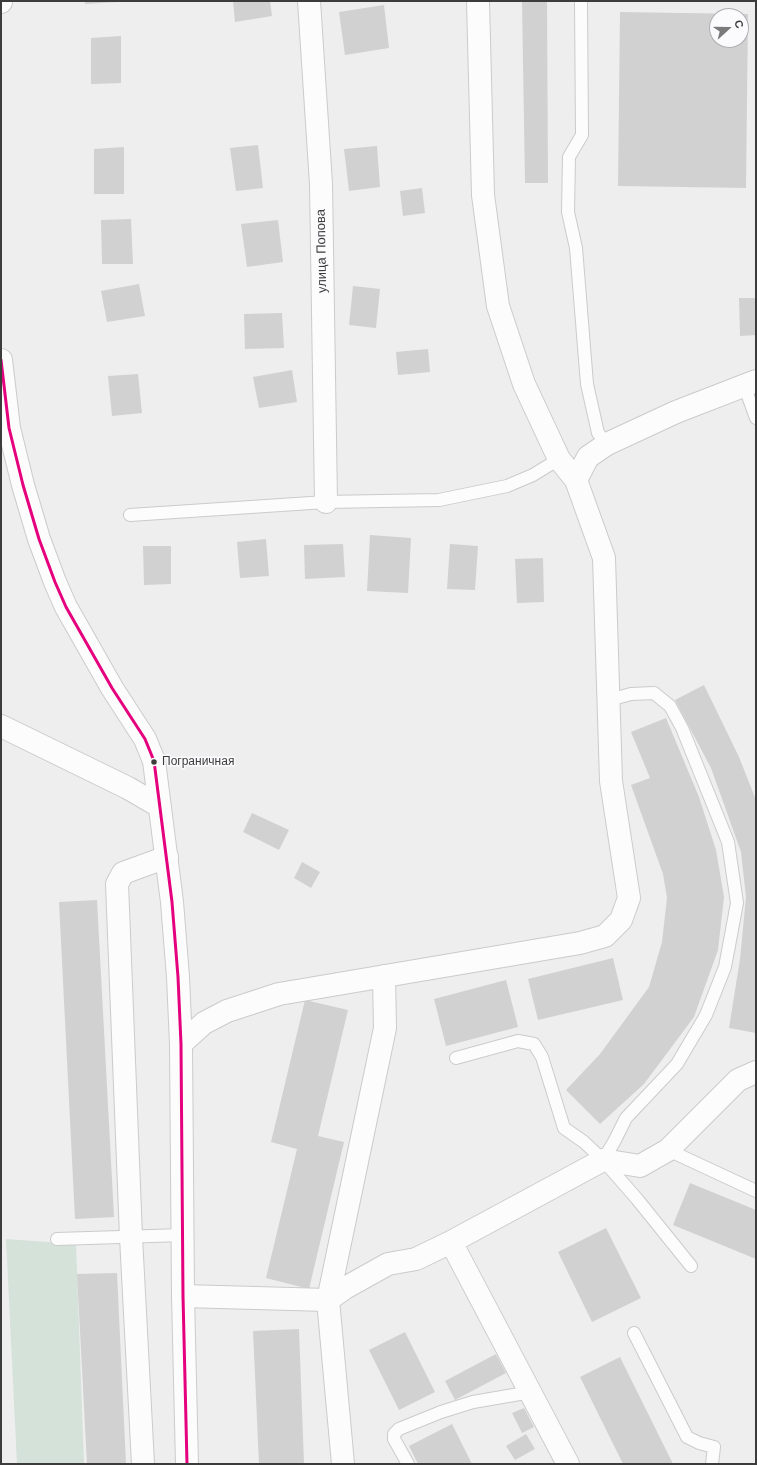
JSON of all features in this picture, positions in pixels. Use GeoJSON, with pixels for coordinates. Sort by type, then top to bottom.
{"type":"FeatureCollection","features":[{"type":"Feature","properties":{"kind":"street","name":"улица Попова"},"geometry":{"type":"LineString","coordinates":[[309,1],[321,184],[326,502]]}},
{"type":"Feature","properties":{"kind":"street"},"geometry":{"type":"LineString","coordinates":[[181,1044],[204,1023],[227,1011],[253,1001],[278,994],[580,943],[604,936],[621,920],[629,898],[611,781],[604,558],[576,480],[558,459],[524,384],[498,306],[483,195],[478,1]]}},
{"type":"Feature","properties":{"kind":"street"},"geometry":{"type":"LineString","coordinates":[[1,360],[9,428],[23,486],[39,539],[66,607],[112,688],[145,739],[154,761],[167,857],[178,977],[181,1044],[183,1296],[188,1464]]}},
{"type":"Feature","properties":{"kind":"street"},"geometry":{"type":"LineString","coordinates":[[576,480],[588,457],[607,444],[676,412],[750,383]]}},
{"type":"Feature","properties":{"kind":"street"},"geometry":{"type":"LineString","coordinates":[[1,726],[128,788],[159,806]]}},
{"type":"Feature","properties":{"kind":"street"},"geometry":{"type":"LineString","coordinates":[[143,1464],[131,1237],[117,884],[122,873],[167,857]]}},
{"type":"Feature","properties":{"kind":"street"},"geometry":{"type":"LineString","coordinates":[[343,1464],[328,1300],[385,1028],[384,976]]}},
{"type":"Feature","properties":{"kind":"street"},"geometry":{"type":"LineString","coordinates":[[183,1296],[328,1300],[345,1288],[388,1264],[416,1259],[451,1242],[603,1160],[640,1166],[668,1150],[738,1080],[756,1072]]}},
{"type":"Feature","properties":{"kind":"street"},"geometry":{"type":"LineString","coordinates":[[451,1242],[568,1464]]}},
{"type":"Feature","properties":{"kind":"lane"},"geometry":{"type":"LineString","coordinates":[[581,1],[582,135],[569,157],[568,212],[576,248],[587,384],[598,433],[607,444]]}},
{"type":"Feature","properties":{"kind":"lane"},"geometry":{"type":"LineString","coordinates":[[750,383],[756,418]]}},
{"type":"Feature","properties":{"kind":"lane"},"geometry":{"type":"LineString","coordinates":[[130,515],[326,502],[439,500],[507,486],[533,474],[558,459]]}},
{"type":"Feature","properties":{"kind":"lane"},"geometry":{"type":"LineString","coordinates":[[603,1160],[626,1118],[677,1064],[706,1015],[725,967],[737,903],[728,842],[682,728],[670,706],[654,693],[631,694],[609,700]]}},
{"type":"Feature","properties":{"kind":"lane"},"geometry":{"type":"LineString","coordinates":[[456,1058],[518,1041],[534,1044],[542,1057],[564,1128],[584,1142],[603,1160],[637,1199],[691,1266]]}},
{"type":"Feature","properties":{"kind":"lane"},"geometry":{"type":"LineString","coordinates":[[668,1150],[756,1191]]}},
{"type":"Feature","properties":{"kind":"lane"},"geometry":{"type":"LineString","coordinates":[[57,1239],[183,1235]]}},
{"type":"Feature","properties":{"kind":"lane"},"geometry":{"type":"LineString","coordinates":[[634,1333],[687,1437],[699,1443],[714,1447],[712,1464]]}},
{"type":"Feature","properties":{"kind":"lane"},"geometry":{"type":"LineString","coordinates":[[408,1464],[394,1439],[394,1434],[399,1429],[441,1412],[473,1402],[531,1392]]}},
{"type":"Feature","properties":{"kind":"shaded area"},"geometry":{"type":"Polygon","coordinates":[[[6,1239],[76,1244],[84,1464],[17,1464],[6,1239]]]}},
{"type":"Feature","properties":{"kind":"building"},"geometry":{"type":"Polygon","coordinates":[[[85,1],[117,1],[117,2],[85,4],[85,1]]]}},
{"type":"Feature","properties":{"kind":"building"},"geometry":{"type":"Polygon","coordinates":[[[233,1],[270,1],[272,16],[235,22],[233,1]]]}},
{"type":"Feature","properties":{"kind":"building"},"geometry":{"type":"Polygon","coordinates":[[[522,1],[547,1],[548,183],[525,183],[522,1]]]}},
{"type":"Feature","properties":{"kind":"building"},"geometry":{"type":"Polygon","coordinates":[[[384,5],[389,48],[345,55],[339,12],[384,5]]]}},
{"type":"Feature","properties":{"kind":"building"},"geometry":{"type":"Polygon","coordinates":[[[620,12],[709,13],[709,48],[748,48],[746,188],[618,186],[620,12]]]}},
{"type":"Feature","properties":{"kind":"building"},"geometry":{"type":"Polygon","coordinates":[[[121,36],[121,83],[91,84],[91,38],[121,36]]]}},
{"type":"Feature","properties":{"kind":"building"},"geometry":{"type":"Polygon","coordinates":[[[258,145],[263,188],[236,191],[230,148],[258,145]]]}},
{"type":"Feature","properties":{"kind":"building"},"geometry":{"type":"Polygon","coordinates":[[[377,146],[380,187],[349,191],[344,149],[377,146]]]}},
{"type":"Feature","properties":{"kind":"building"},"geometry":{"type":"Polygon","coordinates":[[[124,147],[124,194],[94,194],[94,149],[124,147]]]}},
{"type":"Feature","properties":{"kind":"building"},"geometry":{"type":"Polygon","coordinates":[[[422,188],[425,213],[403,216],[400,191],[422,188]]]}},
{"type":"Feature","properties":{"kind":"building"},"geometry":{"type":"Polygon","coordinates":[[[131,219],[133,264],[102,264],[101,220],[131,219]]]}},
{"type":"Feature","properties":{"kind":"building"},"geometry":{"type":"Polygon","coordinates":[[[278,220],[283,262],[247,267],[241,224],[278,220]]]}},
{"type":"Feature","properties":{"kind":"building"},"geometry":{"type":"Polygon","coordinates":[[[139,284],[145,316],[107,322],[101,291],[139,284]]]}},
{"type":"Feature","properties":{"kind":"building"},"geometry":{"type":"Polygon","coordinates":[[[353,286],[380,289],[376,328],[349,325],[353,286]]]}},
{"type":"Feature","properties":{"kind":"building"},"geometry":{"type":"Polygon","coordinates":[[[739,298],[756,298],[756,335],[740,336],[739,298]]]}},
{"type":"Feature","properties":{"kind":"building"},"geometry":{"type":"Polygon","coordinates":[[[282,313],[284,348],[245,349],[244,314],[282,313]]]}},
{"type":"Feature","properties":{"kind":"building"},"geometry":{"type":"Polygon","coordinates":[[[428,349],[430,372],[398,375],[396,352],[428,349]]]}},
{"type":"Feature","properties":{"kind":"building"},"geometry":{"type":"Polygon","coordinates":[[[292,370],[297,402],[259,408],[253,377],[292,370]]]}},
{"type":"Feature","properties":{"kind":"building"},"geometry":{"type":"Polygon","coordinates":[[[138,374],[142,413],[112,416],[108,376],[138,374]]]}},
{"type":"Feature","properties":{"kind":"building"},"geometry":{"type":"Polygon","coordinates":[[[370,535],[411,538],[408,593],[367,591],[370,535]]]}},
{"type":"Feature","properties":{"kind":"building"},"geometry":{"type":"Polygon","coordinates":[[[266,539],[269,576],[240,578],[237,542],[266,539]]]}},
{"type":"Feature","properties":{"kind":"building"},"geometry":{"type":"Polygon","coordinates":[[[343,544],[345,577],[305,579],[304,545],[343,544]]]}},
{"type":"Feature","properties":{"kind":"building"},"geometry":{"type":"Polygon","coordinates":[[[450,544],[478,546],[475,590],[447,589],[450,544]]]}},
{"type":"Feature","properties":{"kind":"building"},"geometry":{"type":"Polygon","coordinates":[[[143,546],[171,546],[171,584],[144,585],[143,546]]]}},
{"type":"Feature","properties":{"kind":"building"},"geometry":{"type":"Polygon","coordinates":[[[543,558],[544,602],[517,603],[515,559],[543,558]]]}},
{"type":"Feature","properties":{"kind":"building"},"geometry":{"type":"Polygon","coordinates":[[[704,685],[739,757],[756,800],[756,1033],[729,1028],[740,959],[746,897],[741,852],[711,768],[675,700],[704,685]]]}},
{"type":"Feature","properties":{"kind":"building"},"geometry":{"type":"Polygon","coordinates":[[[666,718],[699,797],[716,850],[724,897],[718,950],[694,1017],[644,1084],[600,1124],[566,1090],[600,1054],[649,987],[662,942],[667,898],[663,874],[631,785],[650,778],[631,732],[666,718]]]}},
{"type":"Feature","properties":{"kind":"building"},"geometry":{"type":"Polygon","coordinates":[[[252,813],[289,830],[279,850],[243,832],[252,813]]]}},
{"type":"Feature","properties":{"kind":"building"},"geometry":{"type":"Polygon","coordinates":[[[302,862],[320,872],[311,888],[294,878],[302,862]]]}},
{"type":"Feature","properties":{"kind":"building"},"geometry":{"type":"Polygon","coordinates":[[[97,900],[114,1217],[75,1219],[59,902],[97,900]]]}},
{"type":"Feature","properties":{"kind":"building"},"geometry":{"type":"Polygon","coordinates":[[[613,958],[623,1000],[538,1020],[528,979],[613,958]]]}},
{"type":"Feature","properties":{"kind":"building"},"geometry":{"type":"Polygon","coordinates":[[[506,980],[518,1027],[446,1046],[434,999],[506,980]]]}},
{"type":"Feature","properties":{"kind":"building"},"geometry":{"type":"Polygon","coordinates":[[[305,1000],[348,1010],[318,1136],[344,1142],[309,1289],[266,1278],[297,1149],[271,1142],[305,1000]]]}},
{"type":"Feature","properties":{"kind":"building"},"geometry":{"type":"Polygon","coordinates":[[[690,1183],[756,1210],[756,1259],[673,1225],[690,1183]]]}},
{"type":"Feature","properties":{"kind":"building"},"geometry":{"type":"Polygon","coordinates":[[[606,1228],[641,1298],[592,1322],[558,1252],[606,1228]]]}},
{"type":"Feature","properties":{"kind":"building"},"geometry":{"type":"Polygon","coordinates":[[[117,1273],[126,1464],[87,1464],[77,1274],[117,1273]]]}},
{"type":"Feature","properties":{"kind":"building"},"geometry":{"type":"Polygon","coordinates":[[[299,1329],[304,1464],[259,1464],[253,1331],[299,1329]]]}},
{"type":"Feature","properties":{"kind":"building"},"geometry":{"type":"Polygon","coordinates":[[[405,1332],[435,1392],[399,1410],[369,1350],[405,1332]]]}},
{"type":"Feature","properties":{"kind":"building"},"geometry":{"type":"Polygon","coordinates":[[[496,1354],[506,1373],[455,1400],[445,1381],[496,1354]]]}},
{"type":"Feature","properties":{"kind":"building"},"geometry":{"type":"Polygon","coordinates":[[[620,1357],[673,1464],[623,1464],[580,1377],[620,1357]]]}},
{"type":"Feature","properties":{"kind":"building"},"geometry":{"type":"Polygon","coordinates":[[[524,1408],[534,1427],[522,1433],[512,1413],[524,1408]]]}},
{"type":"Feature","properties":{"kind":"building"},"geometry":{"type":"Polygon","coordinates":[[[452,1424],[472,1464],[418,1464],[409,1446],[452,1424]]]}},
{"type":"Feature","properties":{"kind":"building"},"geometry":{"type":"Polygon","coordinates":[[[526,1434],[535,1449],[515,1460],[506,1446],[526,1434]]]}},
{"type":"Feature","properties":{"kind":"transit line"},"geometry":{"type":"LineString","coordinates":[[1,360],[9,428],[23,485],[39,539],[55,582],[66,607],[112,688],[145,739],[154,761],[172,902],[178,977],[181,1044],[183,1296],[187,1464]]}},
{"type":"Feature","properties":{"kind":"place","name":"Пограничная"},"geometry":{"type":"Point","coordinates":[154,762]}}]}
